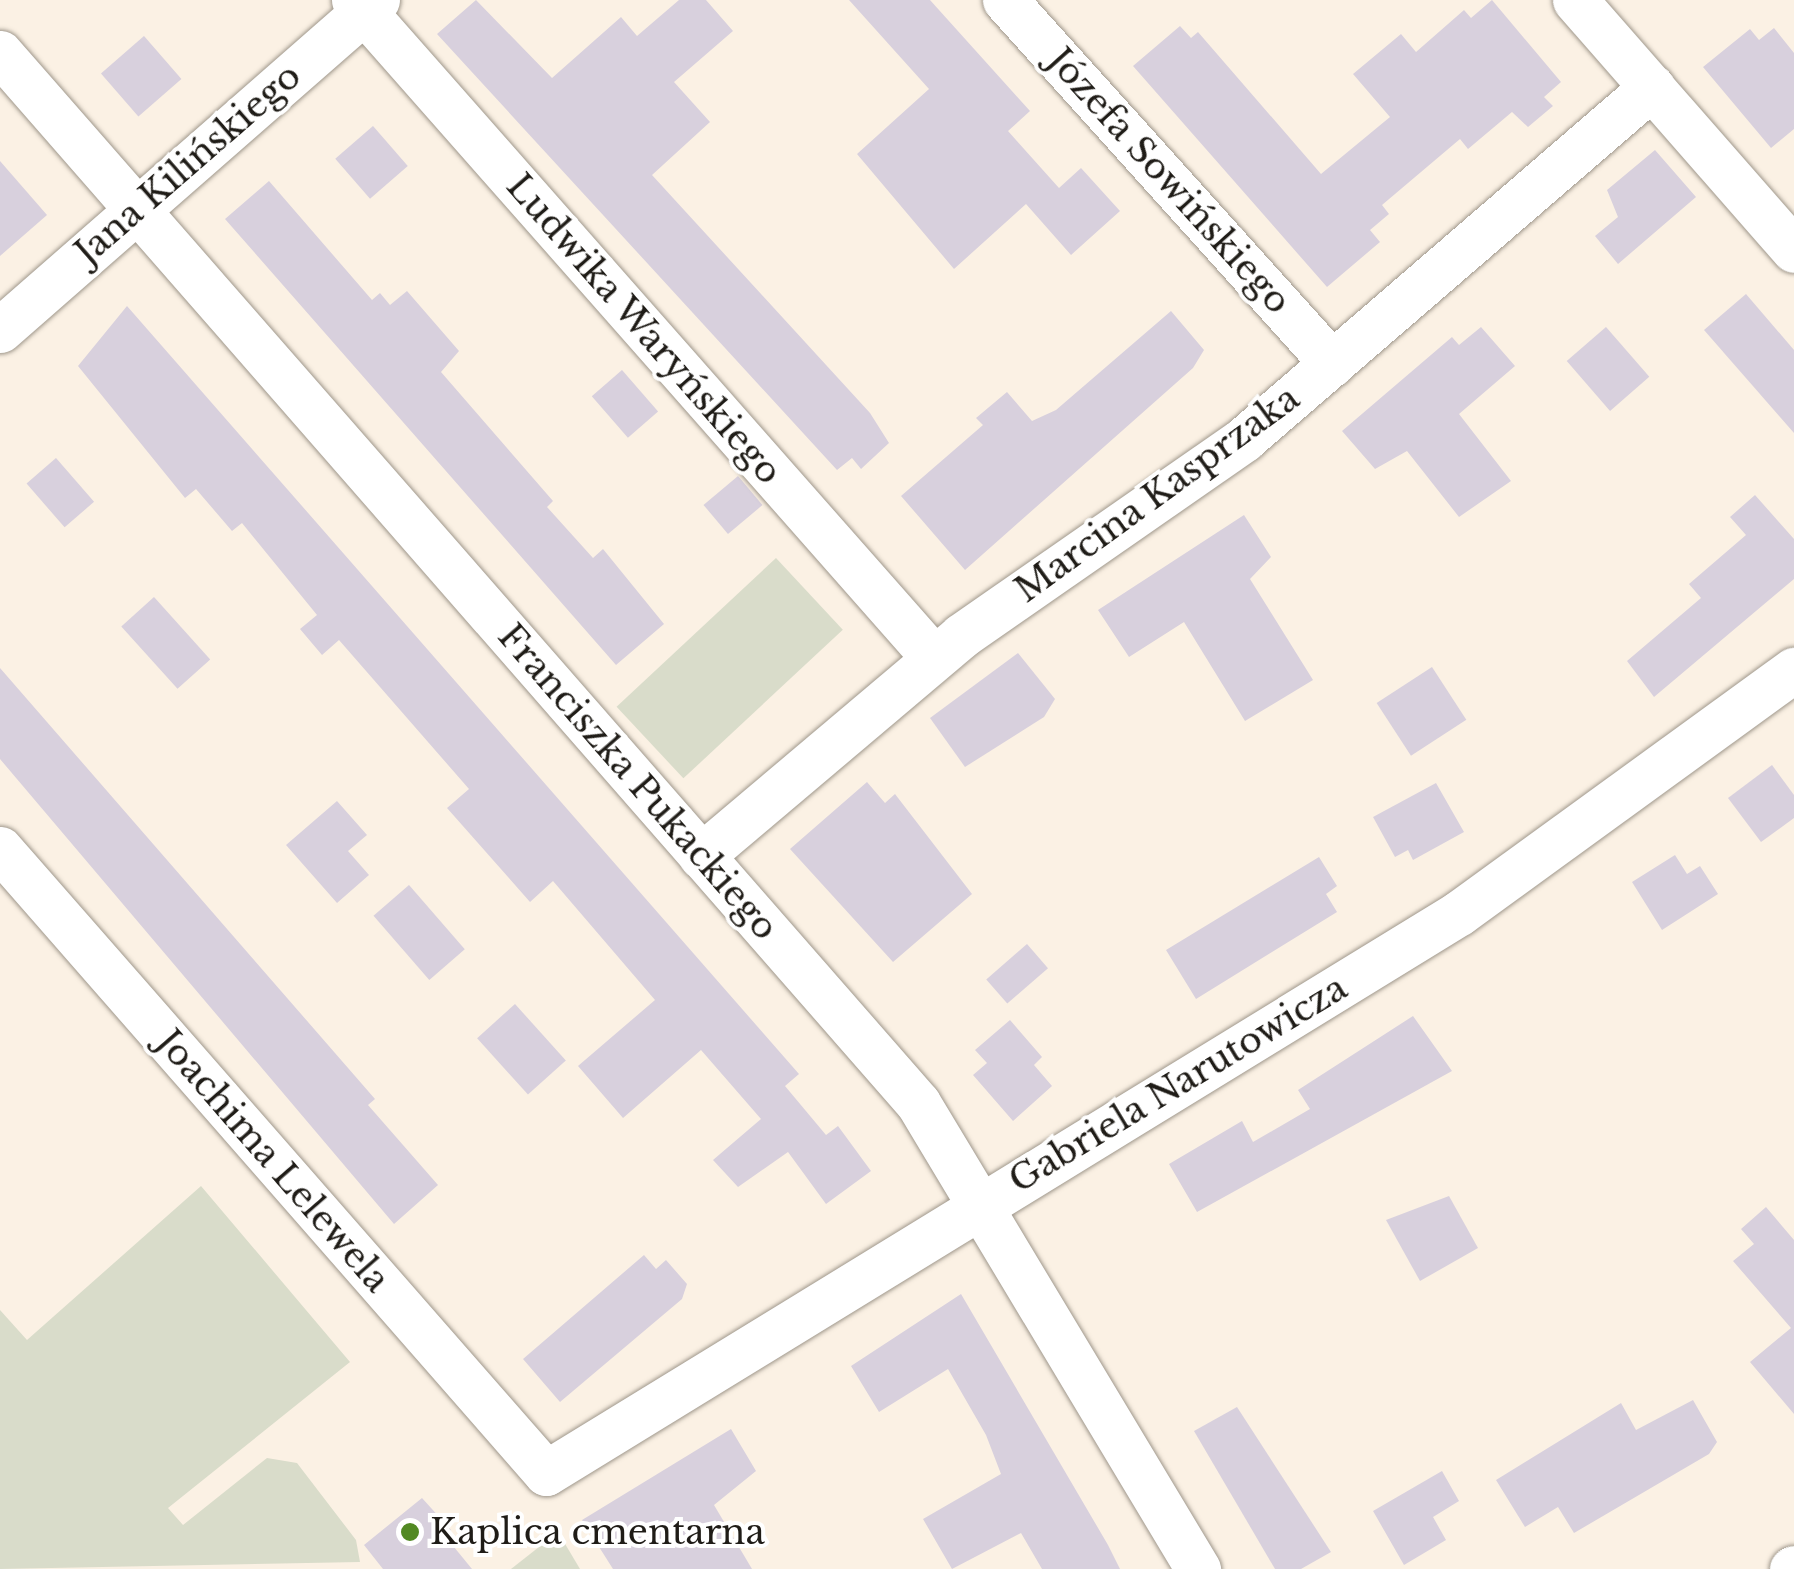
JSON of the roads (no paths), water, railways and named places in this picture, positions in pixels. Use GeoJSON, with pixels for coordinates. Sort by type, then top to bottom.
{"type":"FeatureCollection","features":[{"type":"Feature","properties":{"kind":"street","name":"Józefa Sowińskiego"},"geometry":{"type":"LineString","coordinates":[[1005,0],[1332,363]]}},
{"type":"Feature","properties":{"kind":"street"},"geometry":{"type":"LineString","coordinates":[[1575,0],[1794,250]]}},
{"type":"Feature","properties":{"kind":"street","name":"Jana Kilińskiego"},"geometry":{"type":"LineString","coordinates":[[0,330],[365,4]]}},
{"type":"Feature","properties":{"kind":"street","name":"Ludwika Waryńskiego"},"geometry":{"type":"LineString","coordinates":[[365,4],[934,658]]}},
{"type":"Feature","properties":{"kind":"street","name":"Franciszka Pukackiego"},"geometry":{"type":"LineString","coordinates":[[0,53],[918,1103],[1198,1569]]}},
{"type":"Feature","properties":{"kind":"street","name":"Marcina Kasprzaka"},"geometry":{"type":"LineString","coordinates":[[702,856],[934,658],[1244,438],[1652,87]]}},
{"type":"Feature","properties":{"kind":"street","name":"Gabriela Narutowicza"},"geometry":{"type":"LineString","coordinates":[[546,1474],[1459,913],[1794,670]]}},
{"type":"Feature","properties":{"kind":"street","name":"Joachima Lelewela"},"geometry":{"type":"LineString","coordinates":[[0,849],[546,1474]]}},
{"type":"Feature","properties":{"kind":"place","name":"Kaplica cmentarna"},"geometry":{"type":"Point","coordinates":[410,1532]}}]}
